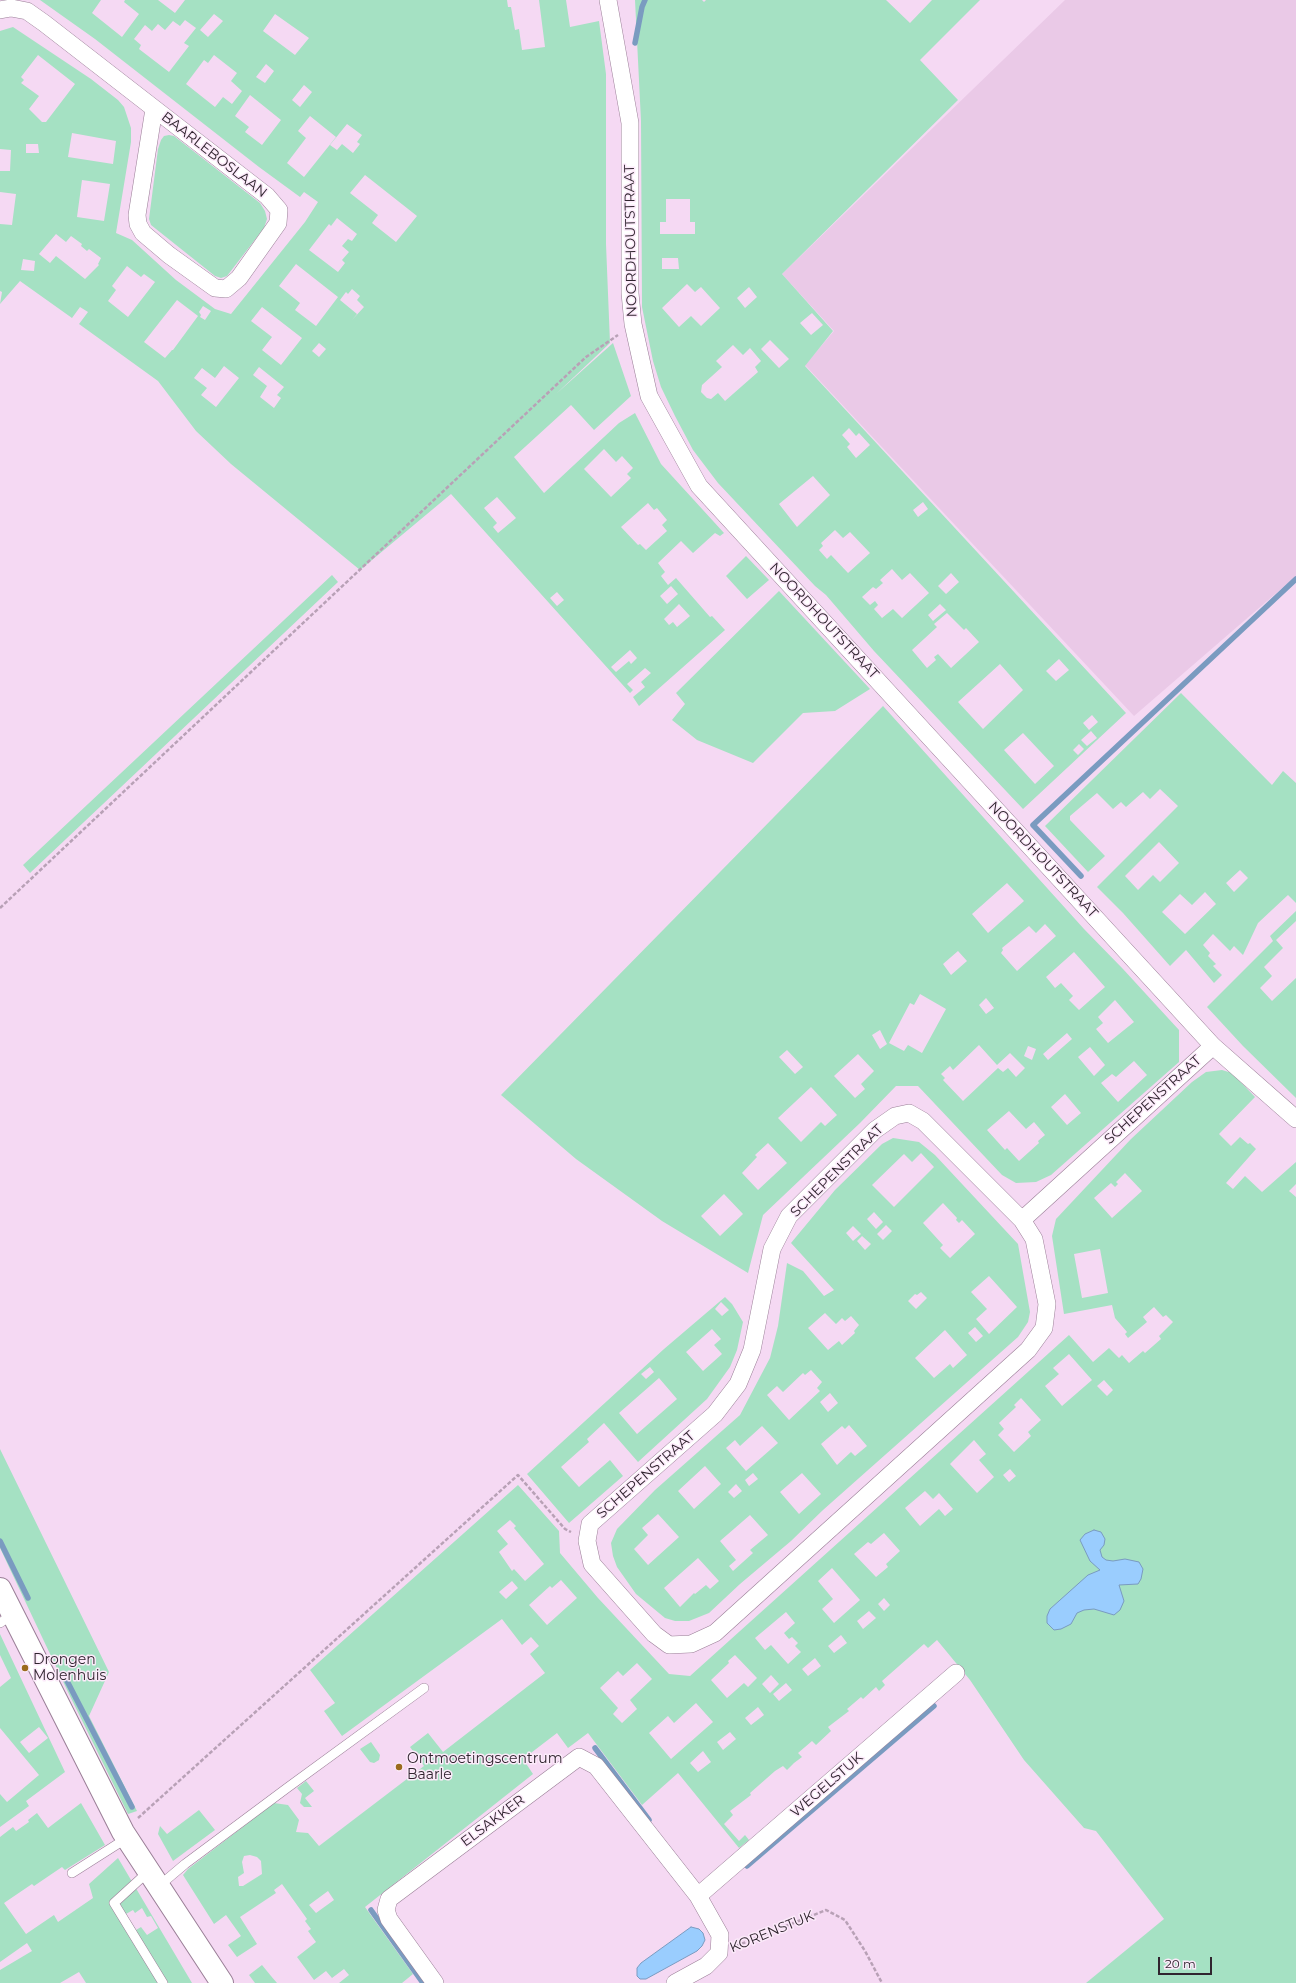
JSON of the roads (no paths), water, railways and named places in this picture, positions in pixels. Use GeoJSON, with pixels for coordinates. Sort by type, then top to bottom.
{"type":"FeatureCollection","features":[{"type":"Feature","properties":{"kind":"main road"},"geometry":{"type":"LineString","coordinates":[[0,1589],[6,1619],[125,1835],[222,1983]]}},
{"type":"Feature","properties":{"kind":"street","name":"NOORDHOUTSTRAAT"},"geometry":{"type":"LineString","coordinates":[[608,0],[630,123],[630,293],[633,324],[649,396],[700,486],[1213,1046],[1296,1119]]}},
{"type":"Feature","properties":{"kind":"street","name":"BAARLEBOSLAAN"},"geometry":{"type":"LineString","coordinates":[[0,10],[10,8],[27,11],[44,23],[267,196],[279,210],[278,223],[238,278],[226,289],[216,288],[169,255],[143,233],[138,224],[137,215],[154,109]]}},
{"type":"Feature","properties":{"kind":"street","name":"SCHEPENSTRAAT"},"geometry":{"type":"LineString","coordinates":[[1022,1220],[1213,1046]]}},
{"type":"Feature","properties":{"kind":"street","name":"SCHEPENSTRAAT"},"geometry":{"type":"LineString","coordinates":[[909,1113],[923,1121],[1022,1220],[1034,1239],[1047,1304],[1044,1328],[1028,1350],[715,1633],[690,1644],[669,1645],[654,1634],[592,1564],[587,1541],[590,1524],[715,1414],[738,1384],[752,1350],[772,1249],[789,1216],[875,1130],[895,1116],[909,1113]]}},
{"type":"Feature","properties":{"kind":"street","name":"WEGELSTUK"},"geometry":{"type":"LineString","coordinates":[[698,1896],[956,1673]]}},
{"type":"Feature","properties":{"kind":"street","name":"ELSAKKER"},"geometry":{"type":"LineString","coordinates":[[435,1983],[389,1919],[386,1910],[389,1899],[579,1757],[596,1766],[698,1896],[720,1935],[719,1953],[706,1966],[675,1983]]}},
{"type":"Feature","properties":{"kind":"lane"},"geometry":{"type":"LineString","coordinates":[[163,1983],[114,1903],[154,1879],[185,1864],[280,1792],[424,1688]]}},
{"type":"Feature","properties":{"kind":"lane"},"geometry":{"type":"LineString","coordinates":[[72,1873],[125,1835]]}},
{"type":"Feature","properties":{"kind":"water"},"geometry":{"type":"Polygon","coordinates":[[[1094,1530],[1101,1532],[1105,1539],[1104,1545],[1100,1550],[1102,1557],[1106,1560],[1113,1561],[1125,1559],[1139,1562],[1143,1569],[1141,1579],[1138,1584],[1119,1585],[1124,1601],[1120,1610],[1114,1615],[1094,1609],[1084,1610],[1077,1613],[1071,1624],[1061,1629],[1054,1630],[1047,1623],[1047,1616],[1050,1609],[1088,1575],[1100,1570],[1090,1561],[1080,1540],[1085,1534],[1094,1530]]]}},
{"type":"Feature","properties":{"kind":"water"},"geometry":{"type":"Polygon","coordinates":[[[691,1927],[699,1929],[703,1933],[705,1940],[697,1951],[646,1979],[640,1979],[637,1976],[637,1968],[641,1963],[691,1927]]]}},
{"type":"Feature","properties":{"kind":"waterway"},"geometry":{"type":"LineString","coordinates":[[635,43],[642,7],[645,0]]}},
{"type":"Feature","properties":{"kind":"waterway"},"geometry":{"type":"LineString","coordinates":[[1081,876],[1033,825],[1296,579]]}},
{"type":"Feature","properties":{"kind":"waterway"},"geometry":{"type":"LineString","coordinates":[[0,1541],[28,1598]]}},
{"type":"Feature","properties":{"kind":"waterway"},"geometry":{"type":"LineString","coordinates":[[66,1679],[132,1807]]}},
{"type":"Feature","properties":{"kind":"waterway"},"geometry":{"type":"LineString","coordinates":[[747,1866],[934,1706]]}},
{"type":"Feature","properties":{"kind":"waterway"},"geometry":{"type":"LineString","coordinates":[[595,1748],[649,1820]]}},
{"type":"Feature","properties":{"kind":"waterway"},"geometry":{"type":"LineString","coordinates":[[371,1910],[423,1983]]}},
{"type":"Feature","properties":{"kind":"place","name":"Drongen Molenhuis"},"geometry":{"type":"Point","coordinates":[25,1668]}},
{"type":"Feature","properties":{"kind":"place","name":"Ontmoetingscentrum Baarle"},"geometry":{"type":"Point","coordinates":[399,1767]}}]}
